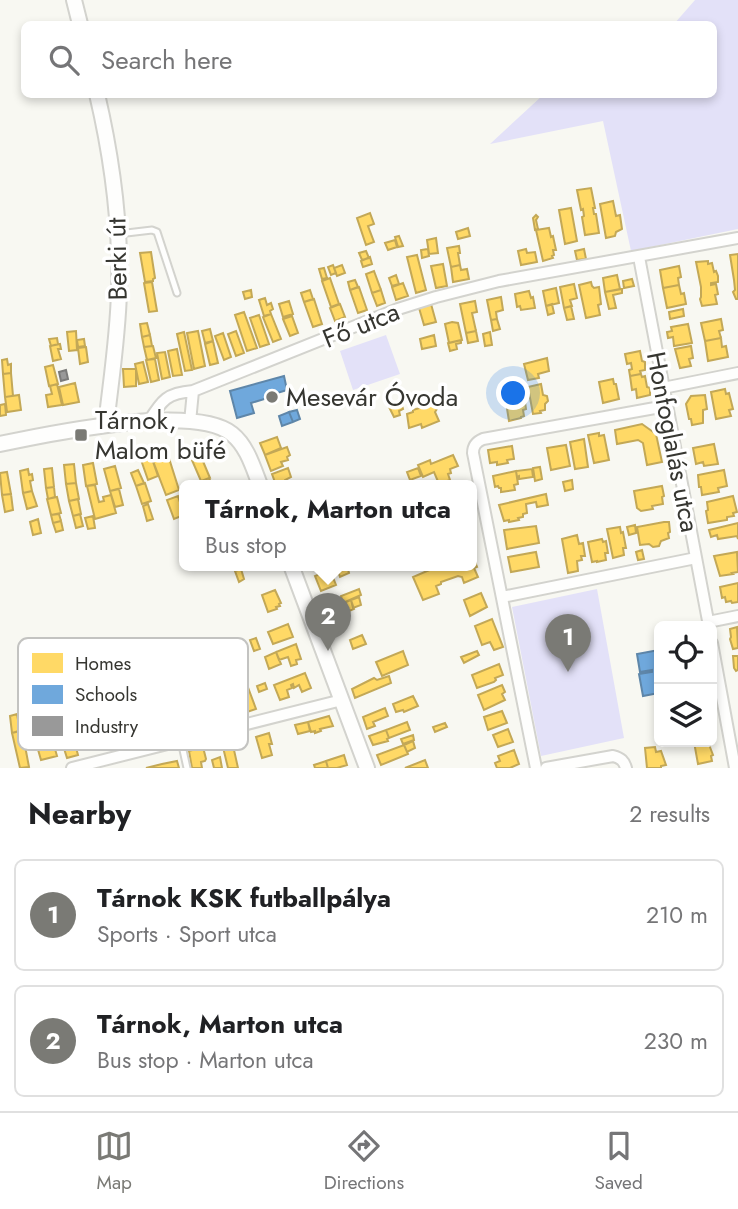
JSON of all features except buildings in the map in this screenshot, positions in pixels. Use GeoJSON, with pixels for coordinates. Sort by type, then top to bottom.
{"type":"FeatureCollection","features":[{"type":"Feature","properties":{"kind":"street"},"geometry":{"type":"LineString","coordinates":[[74,0],[79,21]]}},
{"type":"Feature","properties":{"kind":"street","name":"Berki út"},"geometry":{"type":"LineString","coordinates":[[98,98],[109,157],[118,234],[118,322],[106,425]]}},
{"type":"Feature","properties":{"kind":"street","name":"Fő utca"},"geometry":{"type":"LineString","coordinates":[[149,421],[162,401],[179,392],[192,391],[436,296],[499,281],[738,238]]}},
{"type":"Feature","properties":{"kind":"street","name":"Honfoglalás utca"},"geometry":{"type":"LineString","coordinates":[[639,257],[707,621]]}},
{"type":"Feature","properties":{"kind":"street"},"geometry":{"type":"LineString","coordinates":[[663,387],[738,373]]}},
{"type":"Feature","properties":{"kind":"street"},"geometry":{"type":"LineString","coordinates":[[190,422],[192,391]]}},
{"type":"Feature","properties":{"kind":"street"},"geometry":{"type":"LineString","coordinates":[[536,768],[473,453],[475,444],[483,439],[666,406]]}},
{"type":"Feature","properties":{"kind":"street"},"geometry":{"type":"LineString","coordinates":[[0,444],[106,425],[149,421],[209,424],[231,433],[246,451],[258,480]]}},
{"type":"Feature","properties":{"kind":"street"},"geometry":{"type":"LineString","coordinates":[[502,597],[696,558]]}},
{"type":"Feature","properties":{"kind":"street"},"geometry":{"type":"LineString","coordinates":[[293,571],[367,768]]}},
{"type":"Feature","properties":{"kind":"street"},"geometry":{"type":"LineString","coordinates":[[717,622],[738,616]]}},
{"type":"Feature","properties":{"kind":"street"},"geometry":{"type":"LineString","coordinates":[[717,670],[735,768]]}},
{"type":"Feature","properties":{"kind":"street"},"geometry":{"type":"LineString","coordinates":[[248,724],[342,700]]}},
{"type":"Feature","properties":{"kind":"street"},"geometry":{"type":"LineString","coordinates":[[72,768],[145,750]]}},
{"type":"Feature","properties":{"kind":"street"},"geometry":{"type":"LineString","coordinates":[[546,768],[613,756],[623,761],[626,768]]}},
{"type":"Feature","properties":{"kind":"lane"},"geometry":{"type":"LineString","coordinates":[[118,234],[152,230],[157,232],[177,293]]}},
{"type":"Feature","properties":{"kind":"lane"},"geometry":{"type":"LineString","coordinates":[[183,750],[187,768]]}},
{"type":"Feature","properties":{"kind":"shaded area"},"geometry":{"type":"Polygon","coordinates":[[[695,0],[738,0],[738,229],[631,251],[603,121],[490,144],[540,98],[717,98],[717,21],[677,21],[695,0]]]}},
{"type":"Feature","properties":{"kind":"shaded area"},"geometry":{"type":"Polygon","coordinates":[[[386,335],[400,374],[353,390],[340,351],[386,335]]]}},
{"type":"Feature","properties":{"kind":"shaded area"},"geometry":{"type":"Polygon","coordinates":[[[597,589],[624,738],[541,756],[512,607],[597,589]]]}},
{"type":"Feature","properties":{"kind":"place","name":"Mesevár Óvoda"},"geometry":{"type":"Point","coordinates":[272,397]}},
{"type":"Feature","properties":{"kind":"place","name":"Tárnok, Malom büfé"},"geometry":{"type":"Point","coordinates":[81,435]}},
{"type":"Feature","properties":{"kind":"place","name":"Tárnok, Marton utca"},"geometry":{"type":"Point","coordinates":[328,651]}},
{"type":"Feature","properties":{"kind":"place","name":"Tárnok KSK futballpálya"},"geometry":{"type":"Point","coordinates":[568,672]}}]}
